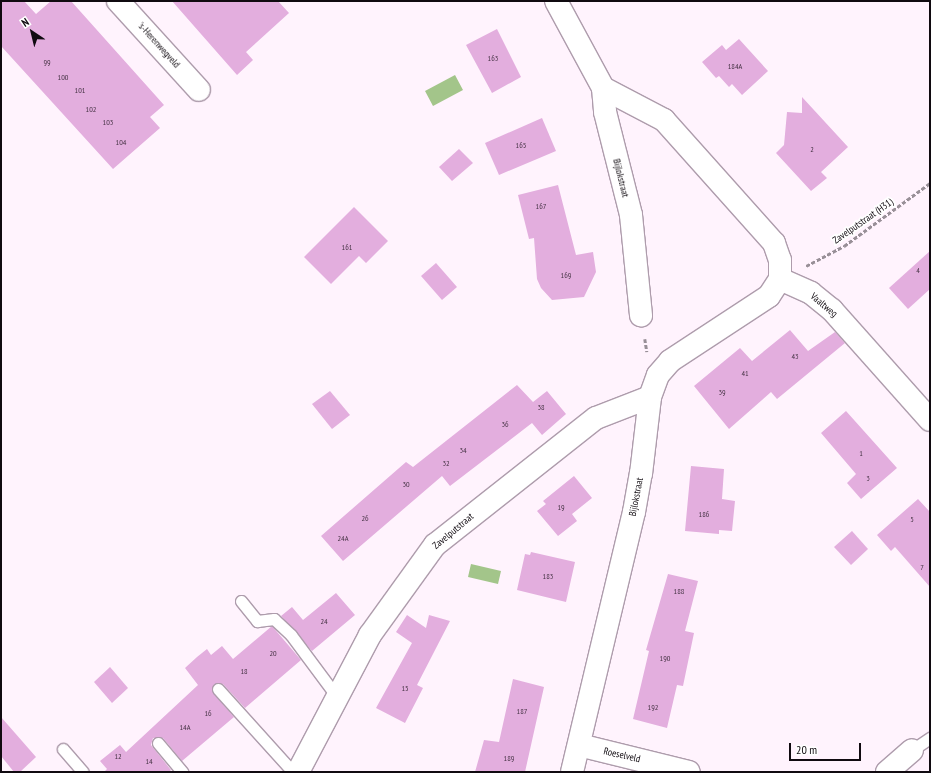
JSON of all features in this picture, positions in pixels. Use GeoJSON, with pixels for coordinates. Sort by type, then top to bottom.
{"type":"FeatureCollection","features":[{"type":"Feature","properties":{"kind":"street","name":"'s-Herenwegveld"},"geometry":{"type":"LineString","coordinates":[[118,1],[199,90]]}},
{"type":"Feature","properties":{"kind":"street","name":"Bijlokstraat"},"geometry":{"type":"LineString","coordinates":[[556,1],[603,88],[605,112],[631,215],[641,316]]}},
{"type":"Feature","properties":{"kind":"street"},"geometry":{"type":"LineString","coordinates":[[603,88],[664,120],[774,243],[780,260],[780,279]]}},
{"type":"Feature","properties":{"kind":"street","name":"Bijlokstraat"},"geometry":{"type":"LineString","coordinates":[[572,772],[634,512],[641,474],[650,397],[658,375],[670,361],[769,296],[780,279]]}},
{"type":"Feature","properties":{"kind":"street","name":"Vaaltweg"},"geometry":{"type":"LineString","coordinates":[[780,279],[811,293],[832,310],[930,420]]}},
{"type":"Feature","properties":{"kind":"street","name":"Zavelputstraat"},"geometry":{"type":"LineString","coordinates":[[298,772],[370,635],[434,545],[596,418],[650,397]]}},
{"type":"Feature","properties":{"kind":"street","name":"Roeselveld"},"geometry":{"type":"LineString","coordinates":[[578,745],[689,772]]}},
{"type":"Feature","properties":{"kind":"street"},"geometry":{"type":"LineString","coordinates":[[887,772],[912,750]]}},
{"type":"Feature","properties":{"kind":"lane"},"geometry":{"type":"LineString","coordinates":[[241,601],[257,621],[274,619],[291,634],[338,697]]}},
{"type":"Feature","properties":{"kind":"lane"},"geometry":{"type":"LineString","coordinates":[[218,689],[293,772]]}},
{"type":"Feature","properties":{"kind":"lane"},"geometry":{"type":"LineString","coordinates":[[912,750],[930,738]]}},
{"type":"Feature","properties":{"kind":"lane"},"geometry":{"type":"LineString","coordinates":[[158,743],[182,772]]}},
{"type":"Feature","properties":{"kind":"lane"},"geometry":{"type":"LineString","coordinates":[[63,749],[83,772]]}},
{"type":"Feature","properties":{"kind":"path","name":"Zavelputstraat (H31)"},"geometry":{"type":"LineString","coordinates":[[780,279],[844,246],[930,183]]}},
{"type":"Feature","properties":{"kind":"shaded area"},"geometry":{"type":"Polygon","coordinates":[[[455,75],[463,90],[433,106],[425,91],[455,75]]]}},
{"type":"Feature","properties":{"kind":"shaded area"},"geometry":{"type":"Polygon","coordinates":[[[471,564],[501,571],[498,584],[468,577],[471,564]]]}},
{"type":"Feature","properties":{"kind":"building"},"geometry":{"type":"Polygon","coordinates":[[[1,1],[24,1],[36,14],[51,1],[71,1],[164,105],[150,117],[160,128],[113,169],[1,46],[1,1]]]}},
{"type":"Feature","properties":{"kind":"building"},"geometry":{"type":"Polygon","coordinates":[[[172,1],[278,1],[289,13],[246,52],[253,60],[237,75],[172,1]]]}},
{"type":"Feature","properties":{"kind":"building"},"geometry":{"type":"Polygon","coordinates":[[[497,29],[521,77],[492,93],[466,45],[497,29]]]}},
{"type":"Feature","properties":{"kind":"building"},"geometry":{"type":"Polygon","coordinates":[[[739,39],[768,71],[742,95],[732,84],[729,87],[719,76],[716,78],[702,62],[722,45],[726,50],[739,39]]]}},
{"type":"Feature","properties":{"kind":"building"},"geometry":{"type":"Polygon","coordinates":[[[802,97],[848,147],[821,172],[827,178],[811,191],[776,153],[784,145],[787,112],[802,113],[802,97]]]}},
{"type":"Feature","properties":{"kind":"building"},"geometry":{"type":"Polygon","coordinates":[[[542,118],[556,151],[499,175],[485,143],[542,118]]]}},
{"type":"Feature","properties":{"kind":"building"},"geometry":{"type":"Polygon","coordinates":[[[459,149],[473,163],[452,181],[439,167],[459,149]]]}},
{"type":"Feature","properties":{"kind":"building"},"geometry":{"type":"Polygon","coordinates":[[[558,185],[576,255],[593,252],[596,272],[584,297],[552,300],[541,288],[537,279],[534,238],[529,239],[518,195],[558,185]]]}},
{"type":"Feature","properties":{"kind":"building"},"geometry":{"type":"Polygon","coordinates":[[[354,207],[388,241],[366,263],[359,256],[331,284],[304,257],[354,207]]]}},
{"type":"Feature","properties":{"kind":"building"},"geometry":{"type":"Polygon","coordinates":[[[930,251],[930,289],[908,309],[889,288],[930,251]]]}},
{"type":"Feature","properties":{"kind":"building"},"geometry":{"type":"Polygon","coordinates":[[[436,263],[457,287],[442,300],[421,276],[436,263]]]}},
{"type":"Feature","properties":{"kind":"building"},"geometry":{"type":"Polygon","coordinates":[[[790,330],[808,351],[835,332],[845,343],[777,399],[771,392],[729,429],[694,386],[740,348],[752,361],[790,330]]]}},
{"type":"Feature","properties":{"kind":"building"},"geometry":{"type":"Polygon","coordinates":[[[517,385],[533,402],[547,391],[566,414],[542,435],[532,423],[450,486],[442,476],[343,561],[321,536],[406,462],[413,467],[517,385]]]}},
{"type":"Feature","properties":{"kind":"building"},"geometry":{"type":"Polygon","coordinates":[[[330,391],[350,415],[332,429],[312,404],[330,391]]]}},
{"type":"Feature","properties":{"kind":"building"},"geometry":{"type":"Polygon","coordinates":[[[846,411],[897,468],[861,499],[847,483],[856,474],[821,433],[846,411]]]}},
{"type":"Feature","properties":{"kind":"building"},"geometry":{"type":"Polygon","coordinates":[[[691,466],[724,469],[722,499],[735,501],[732,531],[719,530],[719,534],[685,531],[691,466]]]}},
{"type":"Feature","properties":{"kind":"building"},"geometry":{"type":"Polygon","coordinates":[[[574,476],[592,498],[572,514],[577,521],[558,536],[537,511],[546,504],[543,501],[574,476]]]}},
{"type":"Feature","properties":{"kind":"building"},"geometry":{"type":"Polygon","coordinates":[[[918,499],[930,512],[930,587],[895,547],[891,551],[877,535],[918,499]]]}},
{"type":"Feature","properties":{"kind":"building"},"geometry":{"type":"Polygon","coordinates":[[[852,531],[868,549],[851,565],[834,547],[852,531]]]}},
{"type":"Feature","properties":{"kind":"building"},"geometry":{"type":"Polygon","coordinates":[[[531,552],[575,562],[566,602],[517,590],[525,554],[530,555],[531,552]]]}},
{"type":"Feature","properties":{"kind":"building"},"geometry":{"type":"Polygon","coordinates":[[[668,574],[698,581],[685,631],[694,633],[683,686],[677,685],[667,728],[633,719],[649,651],[646,650],[668,574]]]}},
{"type":"Feature","properties":{"kind":"building"},"geometry":{"type":"Polygon","coordinates":[[[336,593],[355,615],[312,651],[281,616],[292,607],[303,620],[336,593]]]}},
{"type":"Feature","properties":{"kind":"building"},"geometry":{"type":"Polygon","coordinates":[[[407,615],[426,628],[429,615],[450,621],[417,685],[423,688],[405,723],[376,708],[412,643],[396,632],[407,615]]]}},
{"type":"Feature","properties":{"kind":"building"},"geometry":{"type":"Polygon","coordinates":[[[272,626],[301,660],[245,708],[223,684],[214,684],[213,693],[234,717],[182,761],[163,738],[153,738],[151,745],[171,770],[169,772],[104,772],[107,769],[100,761],[120,745],[126,752],[198,685],[185,668],[197,657],[207,649],[211,655],[222,646],[233,659],[272,626]]]}},
{"type":"Feature","properties":{"kind":"building"},"geometry":{"type":"Polygon","coordinates":[[[110,667],[128,688],[112,703],[94,682],[110,667]]]}},
{"type":"Feature","properties":{"kind":"building"},"geometry":{"type":"Polygon","coordinates":[[[513,679],[544,687],[525,772],[475,772],[484,740],[499,742],[513,679]]]}},
{"type":"Feature","properties":{"kind":"building"},"geometry":{"type":"Polygon","coordinates":[[[1,717],[36,757],[20,772],[14,772],[1,756],[1,717]]]}}]}
